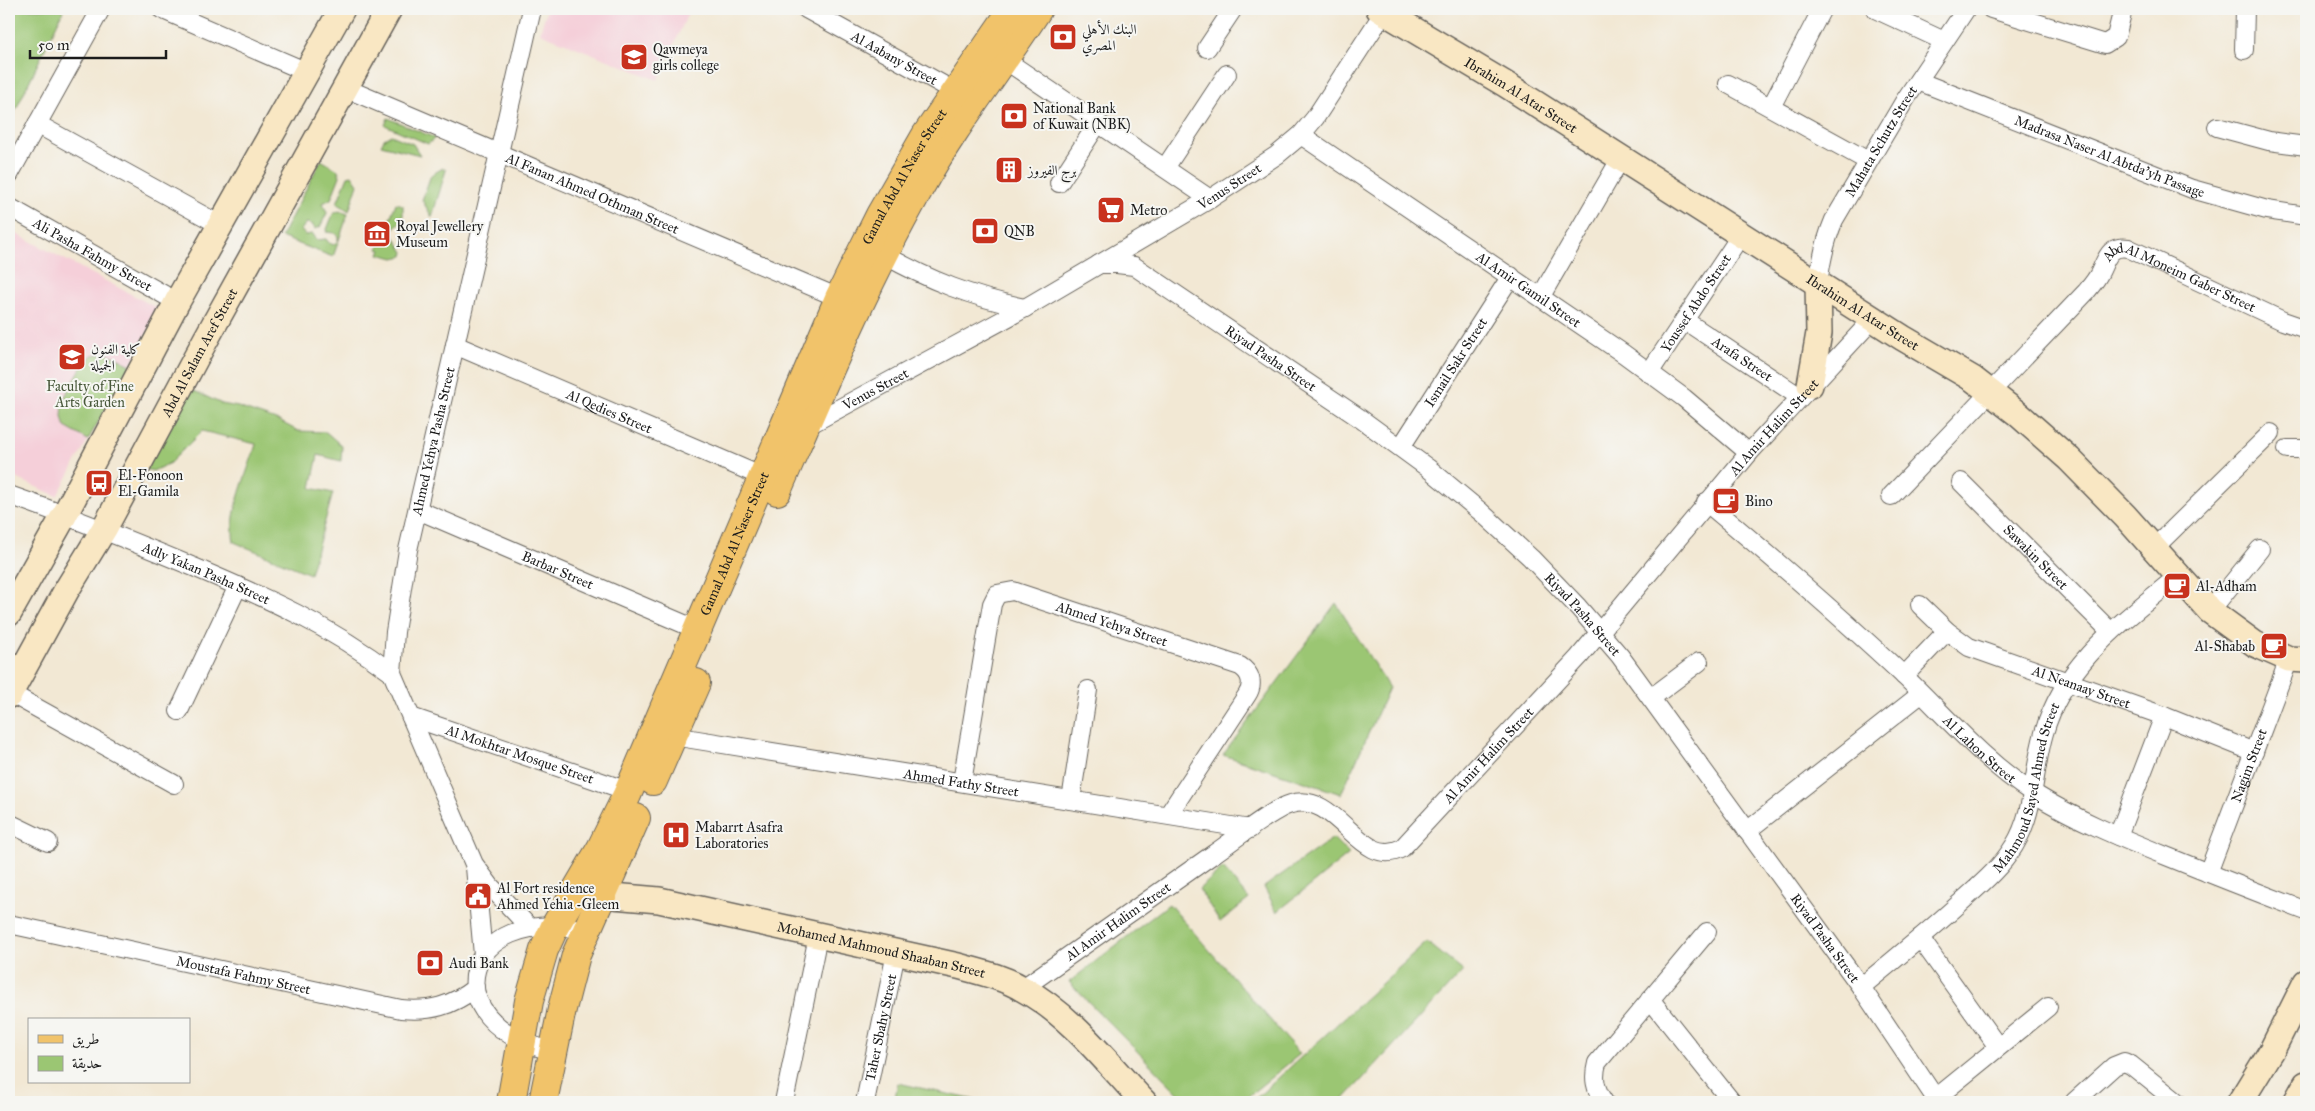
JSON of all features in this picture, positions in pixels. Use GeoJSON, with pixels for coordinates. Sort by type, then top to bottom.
{"type":"FeatureCollection","features":[{"type":"Feature","properties":{"kind":"main road","name":"Gamal Abd Al Naser Street"},"geometry":{"type":"LineString","coordinates":[[511,1102],[521,1041],[536,972],[542,927],[573,896],[601,848],[698,630],[839,298],[902,174],[1013,9]]}},
{"type":"Feature","properties":{"kind":"main road","name":"Gamal Abd Al Naser Street"},"geometry":{"type":"LineString","coordinates":[[543,1102],[552,1051],[568,982],[585,930],[673,736],[844,335],[883,254],[946,145],[1038,9]]}},
{"type":"Feature","properties":{"kind":"street"},"geometry":{"type":"LineString","coordinates":[[9,175],[101,9]]}},
{"type":"Feature","properties":{"kind":"street"},"geometry":{"type":"LineString","coordinates":[[161,9],[308,72]]}},
{"type":"Feature","properties":{"kind":"street"},"geometry":{"type":"LineString","coordinates":[[9,613],[65,514],[177,302],[222,226],[342,9]]}},
{"type":"Feature","properties":{"kind":"street","name":"Abd Al Salam Aref Street"},"geometry":{"type":"LineString","coordinates":[[9,694],[66,591],[104,529],[206,339],[389,9]]}},
{"type":"Feature","properties":{"kind":"street","name":"Ahmed Yehya Pasha Street"},"geometry":{"type":"LineString","coordinates":[[532,9],[401,590],[392,673],[474,864],[503,901],[542,927]]}},
{"type":"Feature","properties":{"kind":"street","name":"Al Aabany Street"},"geometry":{"type":"LineString","coordinates":[[806,9],[956,92]]}},
{"type":"Feature","properties":{"kind":"street"},"geometry":{"type":"LineString","coordinates":[[1206,48],[1233,9]]}},
{"type":"Feature","properties":{"kind":"street"},"geometry":{"type":"LineString","coordinates":[[1771,107],[1822,9]]}},
{"type":"Feature","properties":{"kind":"street"},"geometry":{"type":"LineString","coordinates":[[1875,9],[1944,41]]}},
{"type":"Feature","properties":{"kind":"street","name":"Mahata Schutz Street"},"geometry":{"type":"LineString","coordinates":[[1818,284],[1820,261],[1834,220],[1918,81],[1966,9]]}},
{"type":"Feature","properties":{"kind":"street"},"geometry":{"type":"LineString","coordinates":[[1991,9],[2105,44],[2116,37],[2123,9]]}},
{"type":"Feature","properties":{"kind":"street"},"geometry":{"type":"LineString","coordinates":[[2244,50],[2245,9]]}},
{"type":"Feature","properties":{"kind":"street","name":"Venus Street"},"geometry":{"type":"LineString","coordinates":[[805,427],[1025,308],[1210,199],[1277,155],[1301,135],[1315,118],[1382,10]]}},
{"type":"Feature","properties":{"kind":"street","name":"Ibrahim Al Atar Street"},"geometry":{"type":"LineString","coordinates":[[1382,10],[1505,84],[1873,319],[1991,392],[2069,459],[2125,516],[2177,577],[2210,611],[2255,644],[2298,660]]}},
{"type":"Feature","properties":{"kind":"street"},"geometry":{"type":"LineString","coordinates":[[1004,60],[1210,199]]}},
{"type":"Feature","properties":{"kind":"street"},"geometry":{"type":"LineString","coordinates":[[1165,168],[1227,74]]}},
{"type":"Feature","properties":{"kind":"street","name":"Madrasa Naser Al Abtda'yh Passage"},"geometry":{"type":"LineString","coordinates":[[1918,81],[2192,189],[2267,210],[2306,216]]}},
{"type":"Feature","properties":{"kind":"street"},"geometry":{"type":"LineString","coordinates":[[1728,84],[1868,161]]}},
{"type":"Feature","properties":{"kind":"street","name":"Al Fanan Ahmed Othman Street"},"geometry":{"type":"LineString","coordinates":[[345,88],[839,298]]}},
{"type":"Feature","properties":{"kind":"street"},"geometry":{"type":"LineString","coordinates":[[1059,182],[1098,123]]}},
{"type":"Feature","properties":{"kind":"street"},"geometry":{"type":"LineString","coordinates":[[37,124],[222,226]]}},
{"type":"Feature","properties":{"kind":"street"},"geometry":{"type":"LineString","coordinates":[[2217,127],[2269,141],[2306,146]]}},
{"type":"Feature","properties":{"kind":"street","name":"Al Amir Gamil Street"},"geometry":{"type":"LineString","coordinates":[[1301,135],[1541,296],[1690,403],[1749,453]]}},
{"type":"Feature","properties":{"kind":"street"},"geometry":{"type":"LineString","coordinates":[[1541,296],[1621,158]]}},
{"type":"Feature","properties":{"kind":"street","name":"Ali Pasha Fahmy Street"},"geometry":{"type":"LineString","coordinates":[[9,207],[177,302]]}},
{"type":"Feature","properties":{"kind":"street","name":"Youssef Abdo Street"},"geometry":{"type":"LineString","coordinates":[[1649,373],[1741,235]]}},
{"type":"Feature","properties":{"kind":"street","name":"Abd Al Moneim Gaber Street"},"geometry":{"type":"LineString","coordinates":[[1891,496],[2086,292],[2101,271],[2108,254],[2117,248],[2128,248],[2306,330]]}},
{"type":"Feature","properties":{"kind":"street"},"geometry":{"type":"LineString","coordinates":[[883,254],[916,273],[951,288],[988,300],[1025,308]]}},
{"type":"Feature","properties":{"kind":"street","name":"Riyad Pasha Street"},"geometry":{"type":"LineString","coordinates":[[1099,264],[1134,266],[1401,447],[1506,534],[1555,582],[1601,632],[1651,698],[1861,987],[1937,1100]]}},
{"type":"Feature","properties":{"kind":"street","name":"Ismail Sakr Street"},"geometry":{"type":"LineString","coordinates":[[1401,447],[1511,276]]}},
{"type":"Feature","properties":{"kind":"street"},"geometry":{"type":"LineString","coordinates":[[1805,391],[1819,333],[1818,284]]}},
{"type":"Feature","properties":{"kind":"street","name":"Al Amir Halim Street"},"geometry":{"type":"LineString","coordinates":[[1023,988],[1250,829],[1290,804],[1304,802],[1318,805],[1373,850],[1388,853],[1402,848],[1533,709],[1601,632],[1706,502],[1805,391],[1873,319]]}},
{"type":"Feature","properties":{"kind":"street","name":"Arafa Street"},"geometry":{"type":"LineString","coordinates":[[1684,320],[1805,391]]}},
{"type":"Feature","properties":{"kind":"street","name":"Al Qedies Street"},"geometry":{"type":"LineString","coordinates":[[456,345],[763,477]]}},
{"type":"Feature","properties":{"kind":"street"},"geometry":{"type":"LineString","coordinates":[[2154,549],[2271,433]]}},
{"type":"Feature","properties":{"kind":"street"},"geometry":{"type":"LineString","coordinates":[[2287,449],[2306,449]]}},
{"type":"Feature","properties":{"kind":"street","name":"Sawakin Street"},"geometry":{"type":"LineString","coordinates":[[1961,482],[2111,632]]}},
{"type":"Feature","properties":{"kind":"street","name":"Adly Yakan Pasha Street"},"geometry":{"type":"LineString","coordinates":[[9,495],[104,529],[238,586],[319,624],[357,646],[392,673]]}},
{"type":"Feature","properties":{"kind":"street","name":"Al Lahon Street"},"geometry":{"type":"LineString","coordinates":[[1706,502],[1807,588],[1904,676],[1955,730],[1992,763],[2032,792],[2072,815],[2118,836],[2306,911]]}},
{"type":"Feature","properties":{"kind":"street","name":"Barbar Street"},"geometry":{"type":"LineString","coordinates":[[418,510],[698,630]]}},
{"type":"Feature","properties":{"kind":"street"},"geometry":{"type":"LineString","coordinates":[[2210,611],[2260,549]]}},
{"type":"Feature","properties":{"kind":"street","name":"Mahmoud Sayed Ahmed Street"},"geometry":{"type":"LineString","coordinates":[[1861,987],[1920,938],[1998,868],[2026,819],[2044,732],[2058,697],[2067,681],[2094,647],[2177,577]]}},
{"type":"Feature","properties":{"kind":"street"},"geometry":{"type":"LineString","coordinates":[[179,711],[238,586]]}},
{"type":"Feature","properties":{"kind":"street","name":"Ahmed Yehya Street"},"geometry":{"type":"LineString","coordinates":[[962,782],[992,604],[997,594],[1013,590],[1240,666],[1249,673],[1251,684],[1247,695],[1168,816]]}},
{"type":"Feature","properties":{"kind":"street","name":"Al Neanaay Street"},"geometry":{"type":"LineString","coordinates":[[1920,604],[1957,640],[1982,652],[2164,716],[2254,752]]}},
{"type":"Feature","properties":{"kind":"street"},"geometry":{"type":"LineString","coordinates":[[1904,676],[1947,632]]}},
{"type":"Feature","properties":{"kind":"street","name":"Nagim Street"},"geometry":{"type":"LineString","coordinates":[[2208,873],[2254,752],[2298,660]]}},
{"type":"Feature","properties":{"kind":"street"},"geometry":{"type":"LineString","coordinates":[[1651,698],[1699,662]]}},
{"type":"Feature","properties":{"kind":"street"},"geometry":{"type":"LineString","coordinates":[[1071,800],[1088,690]]}},
{"type":"Feature","properties":{"kind":"street"},"geometry":{"type":"LineString","coordinates":[[9,694],[174,784]]}},
{"type":"Feature","properties":{"kind":"street"},"geometry":{"type":"LineString","coordinates":[[1747,831],[1921,694]]}},
{"type":"Feature","properties":{"kind":"street"},"geometry":{"type":"LineString","coordinates":[[2118,836],[2164,716]]}},
{"type":"Feature","properties":{"kind":"street","name":"Al Mokhtar Mosque Street"},"geometry":{"type":"LineString","coordinates":[[411,717],[628,791]]}},
{"type":"Feature","properties":{"kind":"street","name":"Ahmed Fathy Street"},"geometry":{"type":"LineString","coordinates":[[673,736],[1250,829]]}},
{"type":"Feature","properties":{"kind":"street"},"geometry":{"type":"LineString","coordinates":[[9,823],[48,842]]}},
{"type":"Feature","properties":{"kind":"street","name":"Ahmed Yehya Pasha Street"},"geometry":{"type":"LineString","coordinates":[[474,864],[483,955]]}},
{"type":"Feature","properties":{"kind":"street","name":"Mohamed Mahmoud Shaaban Street"},"geometry":{"type":"LineString","coordinates":[[573,896],[601,895],[659,900],[981,972],[1023,988],[1062,1016],[1144,1102]]}},
{"type":"Feature","properties":{"kind":"street","name":"Moustafa Fahmy Street"},"geometry":{"type":"LineString","coordinates":[[9,924],[401,1008],[433,1009],[455,1001],[475,988]]}},
{"type":"Feature","properties":{"kind":"street"},"geometry":{"type":"LineString","coordinates":[[552,1051],[521,1041],[490,1019],[478,1000],[475,988],[477,971],[483,955],[492,944],[503,937],[542,927],[585,930]]}},
{"type":"Feature","properties":{"kind":"street"},"geometry":{"type":"LineString","coordinates":[[1604,1102],[1595,1085],[1594,1074],[1597,1063],[1707,932]]}},
{"type":"Feature","properties":{"kind":"street"},"geometry":{"type":"LineString","coordinates":[[784,1102],[818,936]]}},
{"type":"Feature","properties":{"kind":"street"},"geometry":{"type":"LineString","coordinates":[[1920,938],[1998,1047]]}},
{"type":"Feature","properties":{"kind":"street","name":"Taher Sbahy Street"},"geometry":{"type":"LineString","coordinates":[[865,1102],[896,954]]}},
{"type":"Feature","properties":{"kind":"street"},"geometry":{"type":"LineString","coordinates":[[2240,1102],[2272,1050],[2306,982]]}},
{"type":"Feature","properties":{"kind":"street"},"geometry":{"type":"LineString","coordinates":[[1650,999],[1732,1102]]}},
{"type":"Feature","properties":{"kind":"street"},"geometry":{"type":"LineString","coordinates":[[1937,1100],[2048,1007]]}},
{"type":"Feature","properties":{"kind":"street"},"geometry":{"type":"LineString","coordinates":[[2074,1102],[2114,1066],[2124,1062],[2131,1065],[2177,1102]]}},
{"type":"Feature","properties":{"kind":"street"},"geometry":{"type":"LineString","coordinates":[[2296,1102],[2306,1084]]}},
{"type":"Feature","properties":{"kind":"shaded area","name":"Qawmeya girls college"},"geometry":{"type":"Polygon","coordinates":[[[547,9],[690,9],[658,80],[540,33],[547,9]]]}},
{"type":"Feature","properties":{"kind":"shaded area","name":"كلية الفنون الجميلة"},"geometry":{"type":"Polygon","coordinates":[[[9,230],[159,309],[140,347],[57,496],[9,475],[9,230]]]}},
{"type":"Feature","properties":{"kind":"green space"},"geometry":{"type":"Polygon","coordinates":[[[9,9],[64,9],[9,124],[9,9]]]}},
{"type":"Feature","properties":{"kind":"green space"},"geometry":{"type":"Polygon","coordinates":[[[388,118],[435,138],[428,144],[385,125],[388,118]]]}},
{"type":"Feature","properties":{"kind":"green space"},"geometry":{"type":"Polygon","coordinates":[[[391,135],[413,144],[420,155],[381,145],[384,139],[391,135]]]}},
{"type":"Feature","properties":{"kind":"green space"},"geometry":{"type":"Polygon","coordinates":[[[321,160],[338,170],[340,176],[331,199],[323,203],[327,213],[320,227],[315,229],[312,224],[306,223],[301,230],[305,235],[312,234],[316,240],[326,239],[334,245],[338,241],[338,236],[334,233],[326,232],[333,214],[339,211],[348,214],[333,257],[281,237],[321,160]]]}},
{"type":"Feature","properties":{"kind":"green space"},"geometry":{"type":"Polygon","coordinates":[[[443,168],[446,170],[432,217],[422,200],[431,175],[443,168]]]}},
{"type":"Feature","properties":{"kind":"green space"},"geometry":{"type":"Polygon","coordinates":[[[352,175],[358,184],[349,211],[337,203],[348,176],[352,175]]]}},
{"type":"Feature","properties":{"kind":"green space"},"geometry":{"type":"Polygon","coordinates":[[[396,203],[403,205],[403,220],[391,232],[404,252],[403,256],[394,258],[379,254],[381,250],[378,249],[396,203]]]}},
{"type":"Feature","properties":{"kind":"green space","name":"Faculty of Fine Arts Garden"},"geometry":{"type":"Polygon","coordinates":[[[107,353],[131,365],[88,440],[65,427],[62,417],[63,400],[81,368],[92,355],[107,353]]]}},
{"type":"Feature","properties":{"kind":"green space"},"geometry":{"type":"Polygon","coordinates":[[[190,389],[222,404],[238,407],[279,421],[298,431],[326,432],[342,446],[341,461],[318,455],[311,488],[333,493],[310,574],[234,542],[233,530],[236,505],[256,444],[202,431],[170,463],[153,471],[140,468],[190,389]]]}},
{"type":"Feature","properties":{"kind":"green space"},"geometry":{"type":"Polygon","coordinates":[[[1336,603],[1389,688],[1341,794],[1223,755],[1336,603]]]}},
{"type":"Feature","properties":{"kind":"green space"},"geometry":{"type":"Polygon","coordinates":[[[1333,838],[1349,854],[1277,912],[1264,887],[1333,838]]]}},
{"type":"Feature","properties":{"kind":"green space"},"geometry":{"type":"Polygon","coordinates":[[[1223,868],[1249,899],[1220,922],[1199,889],[1223,868]]]}},
{"type":"Feature","properties":{"kind":"green space"},"geometry":{"type":"Polygon","coordinates":[[[1169,904],[1300,1054],[1241,1102],[1187,1102],[1069,982],[1169,904]]]}},
{"type":"Feature","properties":{"kind":"green space"},"geometry":{"type":"Polygon","coordinates":[[[1427,942],[1463,971],[1341,1102],[1252,1102],[1427,942]]]}},
{"type":"Feature","properties":{"kind":"green space"},"geometry":{"type":"Polygon","coordinates":[[[898,1083],[984,1102],[894,1102],[898,1083]]]}},
{"type":"Feature","properties":{"kind":"place","name":"البنك الأهلي المصري"},"geometry":{"type":"Point","coordinates":[1063,37]}},
{"type":"Feature","properties":{"kind":"place","name":"Qawmeya girls college"},"geometry":{"type":"Point","coordinates":[634,57]}},
{"type":"Feature","properties":{"kind":"place","name":"National Bank of Kuwait (NBK)"},"geometry":{"type":"Point","coordinates":[1014,116]}},
{"type":"Feature","properties":{"kind":"place","name":"برج الفيروز"},"geometry":{"type":"Point","coordinates":[1009,170]}},
{"type":"Feature","properties":{"kind":"place","name":"Metro"},"geometry":{"type":"Point","coordinates":[1111,210]}},
{"type":"Feature","properties":{"kind":"place","name":"QNB"},"geometry":{"type":"Point","coordinates":[985,231]}},
{"type":"Feature","properties":{"kind":"place","name":"Royal Jewellery Museum"},"geometry":{"type":"Point","coordinates":[377,234]}},
{"type":"Feature","properties":{"kind":"place","name":"كلية الفنون الجميلة"},"geometry":{"type":"Point","coordinates":[72,357]}},
{"type":"Feature","properties":{"kind":"place","name":"El-Fonoon El-Gamila"},"geometry":{"type":"Point","coordinates":[99,483]}},
{"type":"Feature","properties":{"kind":"place","name":"Bino"},"geometry":{"type":"Point","coordinates":[1726,501]}},
{"type":"Feature","properties":{"kind":"place","name":"Al-Adham"},"geometry":{"type":"Point","coordinates":[2177,586]}},
{"type":"Feature","properties":{"kind":"place","name":"Al-Shabab"},"geometry":{"type":"Point","coordinates":[2274,646]}},
{"type":"Feature","properties":{"kind":"place","name":"Mabarrt Asafra Laboratories"},"geometry":{"type":"Point","coordinates":[676,835]}},
{"type":"Feature","properties":{"kind":"place","name":"Al Fort residence Ahmed Yehia -Gleem"},"geometry":{"type":"Point","coordinates":[478,896]}},
{"type":"Feature","properties":{"kind":"place","name":"Audi Bank"},"geometry":{"type":"Point","coordinates":[430,963]}}]}
